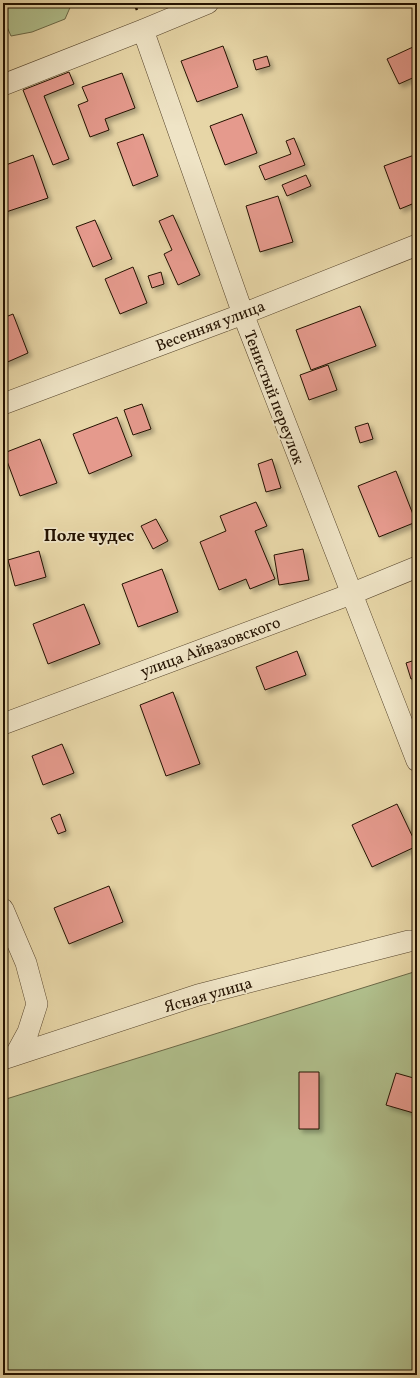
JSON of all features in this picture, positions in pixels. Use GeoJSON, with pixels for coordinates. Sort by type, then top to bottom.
{"type":"FeatureCollection","features":[{"type":"Feature","properties":{"kind":"street"},"geometry":{"type":"LineString","coordinates":[[3,85],[208,3]]}},
{"type":"Feature","properties":{"kind":"street","name":"Тенистый переулок"},"geometry":{"type":"LineString","coordinates":[[143,30],[242,314],[417,761]]}},
{"type":"Feature","properties":{"kind":"street","name":"Весенняя улица"},"geometry":{"type":"LineString","coordinates":[[3,404],[242,314],[417,244]]}},
{"type":"Feature","properties":{"kind":"street","name":"улица Айвазовского"},"geometry":{"type":"LineString","coordinates":[[3,724],[351,594],[417,567]]}},
{"type":"Feature","properties":{"kind":"street"},"geometry":{"type":"LineString","coordinates":[[3,909],[26,963],[37,1004],[28,1032],[9,1056]]}},
{"type":"Feature","properties":{"kind":"street","name":"Ясная улица"},"geometry":{"type":"LineString","coordinates":[[9,1056],[198,995],[320,963],[410,941],[417,941]]}},
{"type":"Feature","properties":{"kind":"green space"},"geometry":{"type":"Polygon","coordinates":[[[3,3],[72,3],[65,19],[32,32],[11,36],[3,18],[3,3]]]}},
{"type":"Feature","properties":{"kind":"green space"},"geometry":{"type":"Polygon","coordinates":[[[417,971],[417,1375],[3,1375],[3,1100],[417,971]]]}},
{"type":"Feature","properties":{"kind":"building"},"geometry":{"type":"Polygon","coordinates":[[[223,46],[238,87],[197,102],[181,61],[223,46]]]}},
{"type":"Feature","properties":{"kind":"building"},"geometry":{"type":"Polygon","coordinates":[[[413,47],[417,55],[417,76],[399,84],[387,59],[413,47]]]}},
{"type":"Feature","properties":{"kind":"building"},"geometry":{"type":"Polygon","coordinates":[[[267,56],[270,66],[256,70],[253,60],[267,56]]]}},
{"type":"Feature","properties":{"kind":"building"},"geometry":{"type":"Polygon","coordinates":[[[69,72],[74,84],[44,96],[69,159],[53,165],[23,90],[69,72]]]}},
{"type":"Feature","properties":{"kind":"building"},"geometry":{"type":"Polygon","coordinates":[[[122,73],[135,108],[105,119],[109,130],[90,137],[78,105],[88,101],[82,87],[122,73]]]}},
{"type":"Feature","properties":{"kind":"building"},"geometry":{"type":"Polygon","coordinates":[[[242,114],[257,153],[225,165],[210,126],[242,114]]]}},
{"type":"Feature","properties":{"kind":"building"},"geometry":{"type":"Polygon","coordinates":[[[143,134],[158,176],[133,186],[117,143],[143,134]]]}},
{"type":"Feature","properties":{"kind":"building"},"geometry":{"type":"Polygon","coordinates":[[[294,138],[305,165],[265,180],[259,166],[291,154],[286,141],[294,138]]]}},
{"type":"Feature","properties":{"kind":"building"},"geometry":{"type":"Polygon","coordinates":[[[417,154],[417,202],[400,209],[384,166],[417,154]]]}},
{"type":"Feature","properties":{"kind":"building"},"geometry":{"type":"Polygon","coordinates":[[[33,155],[48,198],[3,213],[3,166],[33,155]]]}},
{"type":"Feature","properties":{"kind":"building"},"geometry":{"type":"Polygon","coordinates":[[[306,175],[311,186],[287,196],[282,185],[306,175]]]}},
{"type":"Feature","properties":{"kind":"building"},"geometry":{"type":"Polygon","coordinates":[[[278,196],[293,242],[260,252],[246,206],[278,196]]]}},
{"type":"Feature","properties":{"kind":"building"},"geometry":{"type":"Polygon","coordinates":[[[173,215],[200,275],[178,285],[164,254],[172,250],[159,221],[173,215]]]}},
{"type":"Feature","properties":{"kind":"building"},"geometry":{"type":"Polygon","coordinates":[[[95,220],[112,259],[93,267],[76,227],[95,220]]]}},
{"type":"Feature","properties":{"kind":"building"},"geometry":{"type":"Polygon","coordinates":[[[133,267],[147,303],[120,314],[105,279],[133,267]]]}},
{"type":"Feature","properties":{"kind":"building"},"geometry":{"type":"Polygon","coordinates":[[[161,272],[164,284],[152,288],[148,276],[161,272]]]}},
{"type":"Feature","properties":{"kind":"building"},"geometry":{"type":"Polygon","coordinates":[[[360,306],[376,346],[311,370],[296,330],[360,306]]]}},
{"type":"Feature","properties":{"kind":"building"},"geometry":{"type":"Polygon","coordinates":[[[13,314],[28,353],[3,364],[3,318],[13,314]]]}},
{"type":"Feature","properties":{"kind":"building"},"geometry":{"type":"Polygon","coordinates":[[[328,365],[337,390],[309,400],[300,375],[328,365]]]}},
{"type":"Feature","properties":{"kind":"building"},"geometry":{"type":"Polygon","coordinates":[[[142,404],[151,429],[133,435],[124,410],[142,404]]]}},
{"type":"Feature","properties":{"kind":"building"},"geometry":{"type":"Polygon","coordinates":[[[117,417],[132,456],[89,474],[73,434],[117,417]]]}},
{"type":"Feature","properties":{"kind":"building"},"geometry":{"type":"Polygon","coordinates":[[[368,423],[373,439],[360,443],[355,427],[368,423]]]}},
{"type":"Feature","properties":{"kind":"building"},"geometry":{"type":"Polygon","coordinates":[[[40,439],[57,483],[20,496],[4,453],[40,439]]]}},
{"type":"Feature","properties":{"kind":"building"},"geometry":{"type":"Polygon","coordinates":[[[272,459],[281,488],[266,492],[258,464],[272,459]]]}},
{"type":"Feature","properties":{"kind":"building"},"geometry":{"type":"Polygon","coordinates":[[[396,471],[416,522],[379,537],[358,486],[396,471]]]}},
{"type":"Feature","properties":{"kind":"building"},"geometry":{"type":"Polygon","coordinates":[[[256,502],[267,526],[255,531],[275,579],[250,589],[246,579],[219,590],[200,542],[226,531],[220,516],[256,502]]]}},
{"type":"Feature","properties":{"kind":"building"},"geometry":{"type":"Polygon","coordinates":[[[156,519],[168,541],[153,549],[141,526],[156,519]]]}},
{"type":"Feature","properties":{"kind":"building"},"geometry":{"type":"Polygon","coordinates":[[[303,549],[309,580],[279,585],[274,555],[303,549]]]}},
{"type":"Feature","properties":{"kind":"building"},"geometry":{"type":"Polygon","coordinates":[[[39,551],[46,577],[15,586],[8,560],[39,551]]]}},
{"type":"Feature","properties":{"kind":"building"},"geometry":{"type":"Polygon","coordinates":[[[162,569],[178,612],[138,627],[122,584],[162,569]]]}},
{"type":"Feature","properties":{"kind":"building"},"geometry":{"type":"Polygon","coordinates":[[[84,604],[100,644],[48,664],[33,624],[84,604]]]}},
{"type":"Feature","properties":{"kind":"building"},"geometry":{"type":"Polygon","coordinates":[[[297,651],[306,675],[265,690],[256,667],[297,651]]]}},
{"type":"Feature","properties":{"kind":"building"},"geometry":{"type":"Polygon","coordinates":[[[415,660],[417,678],[411,679],[406,663],[415,660]]]}},
{"type":"Feature","properties":{"kind":"building"},"geometry":{"type":"Polygon","coordinates":[[[173,692],[200,764],[166,776],[140,705],[173,692]]]}},
{"type":"Feature","properties":{"kind":"building"},"geometry":{"type":"Polygon","coordinates":[[[62,744],[74,773],[43,785],[32,756],[62,744]]]}},
{"type":"Feature","properties":{"kind":"building"},"geometry":{"type":"Polygon","coordinates":[[[397,804],[417,846],[372,867],[352,825],[397,804]]]}},
{"type":"Feature","properties":{"kind":"building"},"geometry":{"type":"Polygon","coordinates":[[[60,814],[66,831],[58,834],[51,818],[60,814]]]}},
{"type":"Feature","properties":{"kind":"building"},"geometry":{"type":"Polygon","coordinates":[[[109,886],[123,922],[69,944],[54,908],[109,886]]]}},
{"type":"Feature","properties":{"kind":"building"},"geometry":{"type":"Polygon","coordinates":[[[299,1072],[319,1072],[319,1129],[299,1129],[299,1072]]]}},
{"type":"Feature","properties":{"kind":"building"},"geometry":{"type":"Polygon","coordinates":[[[396,1073],[417,1079],[417,1114],[386,1105],[396,1073]]]}},
{"type":"Feature","properties":{"kind":"district","name":"Поле чудес"},"geometry":{"type":"Point","coordinates":[89,535]}}]}
